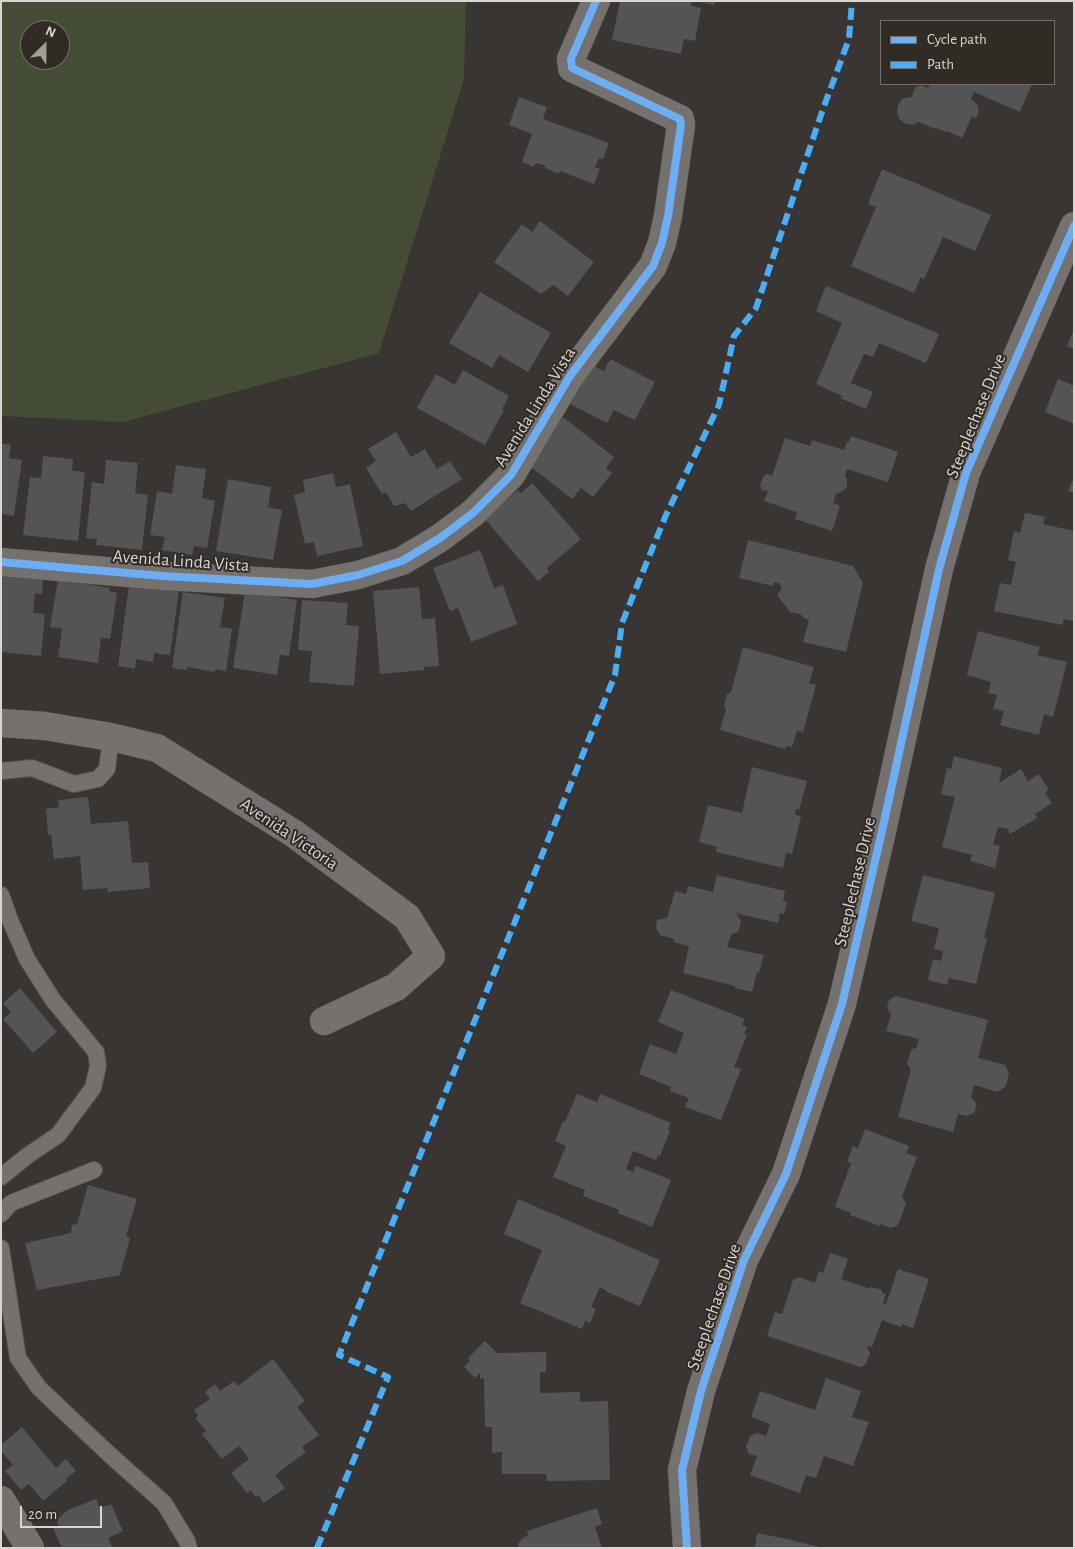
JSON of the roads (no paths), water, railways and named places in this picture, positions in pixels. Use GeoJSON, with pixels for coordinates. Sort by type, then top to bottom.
{"type":"FeatureCollection","features":[{"type":"Feature","properties":{"kind":"street","name":"Avenida Linda Vista"},"geometry":{"type":"LineString","coordinates":[[1,562],[163,576],[312,584],[358,575],[402,560],[440,538],[473,513],[511,475],[570,376],[653,266],[662,243],[682,125],[680,119],[572,68],[571,59],[596,1]]}},
{"type":"Feature","properties":{"kind":"street","name":"Steeplechase Drive"},"geometry":{"type":"LineString","coordinates":[[687,1548],[682,1470],[701,1391],[744,1260],[786,1174],[842,1004],[939,569],[966,473],[1074,226]]}},
{"type":"Feature","properties":{"kind":"street","name":"Avenida Victoria"},"geometry":{"type":"LineString","coordinates":[[1,723],[45,726],[157,748],[293,833],[407,917],[431,956],[396,987],[324,1021]]}},
{"type":"Feature","properties":{"kind":"street"},"geometry":{"type":"LineString","coordinates":[[1,1500],[30,1548]]}},
{"type":"Feature","properties":{"kind":"lane"},"geometry":{"type":"LineString","coordinates":[[1,771],[32,768],[74,784],[98,779],[107,770],[112,738]]}},
{"type":"Feature","properties":{"kind":"lane"},"geometry":{"type":"LineString","coordinates":[[1,895],[27,959],[53,1000],[96,1052],[98,1066],[93,1088],[58,1135],[26,1156],[1,1177]]}},
{"type":"Feature","properties":{"kind":"lane"},"geometry":{"type":"LineString","coordinates":[[1,1214],[11,1203],[94,1170]]}},
{"type":"Feature","properties":{"kind":"lane"},"geometry":{"type":"LineString","coordinates":[[1,1248],[18,1358],[39,1388],[110,1455],[164,1502],[187,1541],[188,1548]]}}]}
